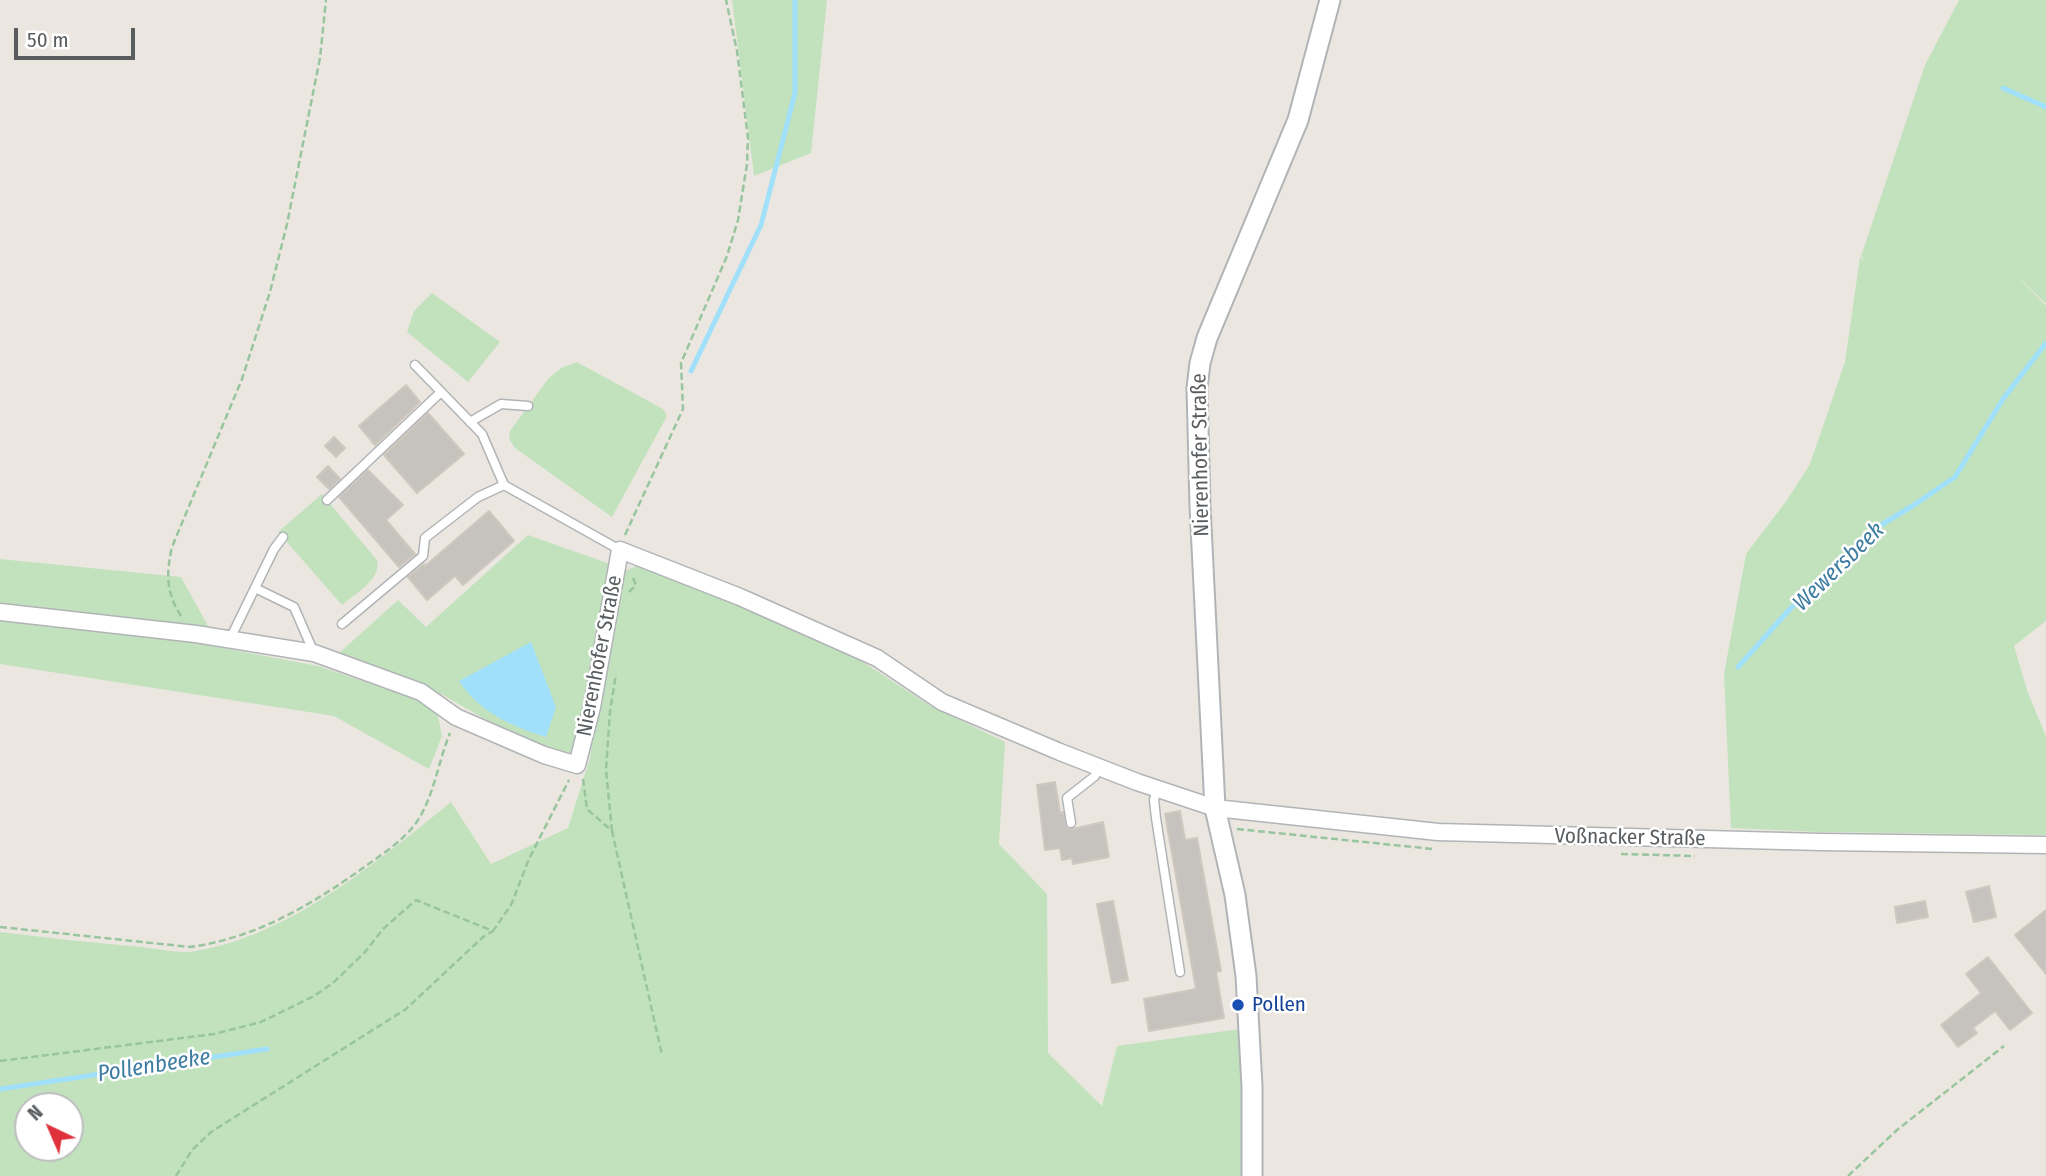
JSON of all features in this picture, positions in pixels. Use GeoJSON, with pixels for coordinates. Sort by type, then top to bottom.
{"type":"FeatureCollection","features":[{"type":"Feature","properties":{"kind":"street","name":"Nierenhofer Straße"},"geometry":{"type":"LineString","coordinates":[[1252,1176],[1252,1087],[1246,976],[1235,895],[1216,808],[1200,506],[1197,388],[1200,363],[1229,281],[1297,120],[1330,0]]}},
{"type":"Feature","properties":{"kind":"street","name":"Nierenhofer Straße"},"geometry":{"type":"LineString","coordinates":[[0,612],[196,634],[314,653],[421,692],[456,717],[544,755],[577,765],[592,707],[623,551],[740,597],[877,658],[942,702],[1098,767],[1216,808]]}},
{"type":"Feature","properties":{"kind":"street","name":"Voßnacker Straße"},"geometry":{"type":"LineString","coordinates":[[1216,808],[1438,832],[1793,842],[2046,845]]}},
{"type":"Feature","properties":{"kind":"lane"},"geometry":{"type":"LineString","coordinates":[[415,365],[482,434],[504,485],[623,551]]}},
{"type":"Feature","properties":{"kind":"lane"},"geometry":{"type":"LineString","coordinates":[[327,500],[441,392]]}},
{"type":"Feature","properties":{"kind":"lane"},"geometry":{"type":"LineString","coordinates":[[470,422],[501,404],[528,406]]}},
{"type":"Feature","properties":{"kind":"lane"},"geometry":{"type":"LineString","coordinates":[[342,625],[423,556],[425,538],[478,497],[504,485]]}},
{"type":"Feature","properties":{"kind":"lane"},"geometry":{"type":"LineString","coordinates":[[230,639],[274,549],[283,537]]}},
{"type":"Feature","properties":{"kind":"lane"},"geometry":{"type":"LineString","coordinates":[[255,588],[294,607],[314,653]]}},
{"type":"Feature","properties":{"kind":"lane"},"geometry":{"type":"LineString","coordinates":[[1071,823],[1067,798],[1095,776],[1098,767]]}},
{"type":"Feature","properties":{"kind":"lane"},"geometry":{"type":"LineString","coordinates":[[1157,789],[1154,800],[1156,818],[1180,972]]}},
{"type":"Feature","properties":{"kind":"path"},"geometry":{"type":"LineString","coordinates":[[196,634],[176,608],[167,585],[167,566],[172,547],[242,379],[270,292],[287,224],[315,82],[326,0]]}},
{"type":"Feature","properties":{"kind":"path"},"geometry":{"type":"LineString","coordinates":[[629,592],[636,585],[623,551],[625,534],[683,409],[681,363],[727,256],[738,220],[747,164],[748,138],[737,51],[726,0]]}},
{"type":"Feature","properties":{"kind":"path"},"geometry":{"type":"LineString","coordinates":[[616,672],[606,770],[612,831],[662,1055]]}},
{"type":"Feature","properties":{"kind":"path"},"geometry":{"type":"LineString","coordinates":[[0,927],[190,947],[244,935],[274,923],[329,892],[406,834],[425,804],[456,717]]}},
{"type":"Feature","properties":{"kind":"path"},"geometry":{"type":"LineString","coordinates":[[577,765],[585,783],[587,809],[612,831]]}},
{"type":"Feature","properties":{"kind":"path"},"geometry":{"type":"LineString","coordinates":[[176,1176],[192,1150],[211,1132],[407,1009],[483,937],[494,931],[511,905],[529,859],[577,765]]}},
{"type":"Feature","properties":{"kind":"path"},"geometry":{"type":"LineString","coordinates":[[0,1061],[58,1056],[214,1034],[261,1022],[314,996],[333,983],[365,952],[383,929],[415,900],[494,931]]}},
{"type":"Feature","properties":{"kind":"path"},"geometry":{"type":"LineString","coordinates":[[1848,1176],[1897,1130],[2004,1046]]}},
{"type":"Feature","properties":{"kind":"green space"},"geometry":{"type":"Polygon","coordinates":[[[732,0],[827,0],[811,153],[754,176],[732,0]]]}},
{"type":"Feature","properties":{"kind":"green space"},"geometry":{"type":"Polygon","coordinates":[[[1959,0],[2046,0],[2046,304],[2012,271],[2046,306],[2046,621],[2014,646],[2028,693],[2046,736],[2046,835],[1731,828],[1724,674],[1746,554],[1787,500],[1810,464],[1845,362],[1860,257],[1865,262],[1861,256],[1925,65],[1959,0]]]}},
{"type":"Feature","properties":{"kind":"green space"},"geometry":{"type":"Polygon","coordinates":[[[432,293],[500,342],[468,382],[407,332],[414,311],[432,293]]]}},
{"type":"Feature","properties":{"kind":"green space"},"geometry":{"type":"Polygon","coordinates":[[[577,362],[663,409],[667,416],[612,517],[515,448],[509,439],[510,431],[548,379],[561,368],[577,362]]]}},
{"type":"Feature","properties":{"kind":"green space"},"geometry":{"type":"Polygon","coordinates":[[[322,494],[377,560],[372,580],[342,605],[278,532],[322,494]]]}},
{"type":"Feature","properties":{"kind":"green space"},"geometry":{"type":"Polygon","coordinates":[[[528,535],[610,564],[593,665],[572,759],[516,737],[443,695],[338,654],[398,600],[426,627],[528,535]]]}},
{"type":"Feature","properties":{"kind":"green space"},"geometry":{"type":"Polygon","coordinates":[[[0,559],[181,577],[208,626],[212,646],[318,666],[436,706],[442,736],[429,769],[334,716],[0,664],[0,559]]]}},
{"type":"Feature","properties":{"kind":"green space"},"geometry":{"type":"Polygon","coordinates":[[[639,565],[813,634],[929,705],[1005,742],[999,844],[1047,894],[1048,1053],[1102,1106],[1117,1046],[1240,1029],[1245,1176],[0,1176],[0,932],[177,952],[196,951],[231,942],[266,929],[332,893],[451,802],[491,864],[568,828],[590,758],[620,573],[639,565]]]}},
{"type":"Feature","properties":{"kind":"water"},"geometry":{"type":"Polygon","coordinates":[[[531,642],[556,707],[546,737],[521,728],[486,709],[459,681],[531,642]]]}},
{"type":"Feature","properties":{"kind":"building"},"geometry":{"type":"Polygon","coordinates":[[[406,385],[420,402],[375,445],[359,426],[406,385]]]}},
{"type":"Feature","properties":{"kind":"building"},"geometry":{"type":"Polygon","coordinates":[[[428,413],[464,454],[417,493],[384,455],[428,413]]]}},
{"type":"Feature","properties":{"kind":"building"},"geometry":{"type":"Polygon","coordinates":[[[334,437],[345,448],[336,457],[325,446],[334,437]]]}},
{"type":"Feature","properties":{"kind":"building"},"geometry":{"type":"Polygon","coordinates":[[[328,466],[340,479],[329,489],[317,477],[328,466]]]}},
{"type":"Feature","properties":{"kind":"building"},"geometry":{"type":"Polygon","coordinates":[[[368,470],[403,505],[386,520],[415,554],[399,567],[339,497],[368,470]]]}},
{"type":"Feature","properties":{"kind":"building"},"geometry":{"type":"Polygon","coordinates":[[[489,511],[514,541],[463,585],[455,576],[427,600],[408,577],[424,564],[425,566],[489,511]]]}},
{"type":"Feature","properties":{"kind":"building"},"geometry":{"type":"Polygon","coordinates":[[[1055,782],[1060,813],[1063,812],[1067,829],[1103,822],[1109,857],[1073,864],[1072,858],[1062,860],[1060,848],[1045,850],[1037,785],[1055,782]]]}},
{"type":"Feature","properties":{"kind":"building"},"geometry":{"type":"Polygon","coordinates":[[[1180,811],[1185,840],[1197,838],[1221,971],[1216,972],[1224,1018],[1149,1031],[1144,999],[1196,989],[1165,814],[1180,811]]]}},
{"type":"Feature","properties":{"kind":"building"},"geometry":{"type":"Polygon","coordinates":[[[1989,886],[1996,917],[1974,922],[1966,892],[1989,886]]]}},
{"type":"Feature","properties":{"kind":"building"},"geometry":{"type":"Polygon","coordinates":[[[1113,901],[1128,980],[1112,983],[1097,904],[1113,901]]]}},
{"type":"Feature","properties":{"kind":"building"},"geometry":{"type":"Polygon","coordinates":[[[1925,901],[1928,917],[1897,923],[1895,907],[1925,901]]]}},
{"type":"Feature","properties":{"kind":"building"},"geometry":{"type":"Polygon","coordinates":[[[2046,910],[2046,974],[2015,935],[2046,910]]]}},
{"type":"Feature","properties":{"kind":"building"},"geometry":{"type":"Polygon","coordinates":[[[1988,957],[2032,1013],[2010,1030],[1995,1011],[1973,1028],[1977,1033],[1958,1047],[1941,1025],[1981,993],[1966,974],[1988,957]]]}},
{"type":"Feature","properties":{"kind":"waterway"},"geometry":{"type":"LineString","coordinates":[[691,371],[761,225],[795,93],[795,0]]}},
{"type":"Feature","properties":{"kind":"waterway"},"geometry":{"type":"LineString","coordinates":[[2003,88],[2046,107]]}},
{"type":"Feature","properties":{"kind":"waterway","name":"Wewersbeek"},"geometry":{"type":"LineString","coordinates":[[1738,667],[1790,609],[1876,528],[1955,477],[2003,399],[2046,343]]}},
{"type":"Feature","properties":{"kind":"waterway","name":"Pollenbeeke"},"geometry":{"type":"LineString","coordinates":[[0,1089],[267,1049]]}},
{"type":"Feature","properties":{"kind":"place","name":"Pollen"},"geometry":{"type":"Point","coordinates":[1238,1005]}}]}
